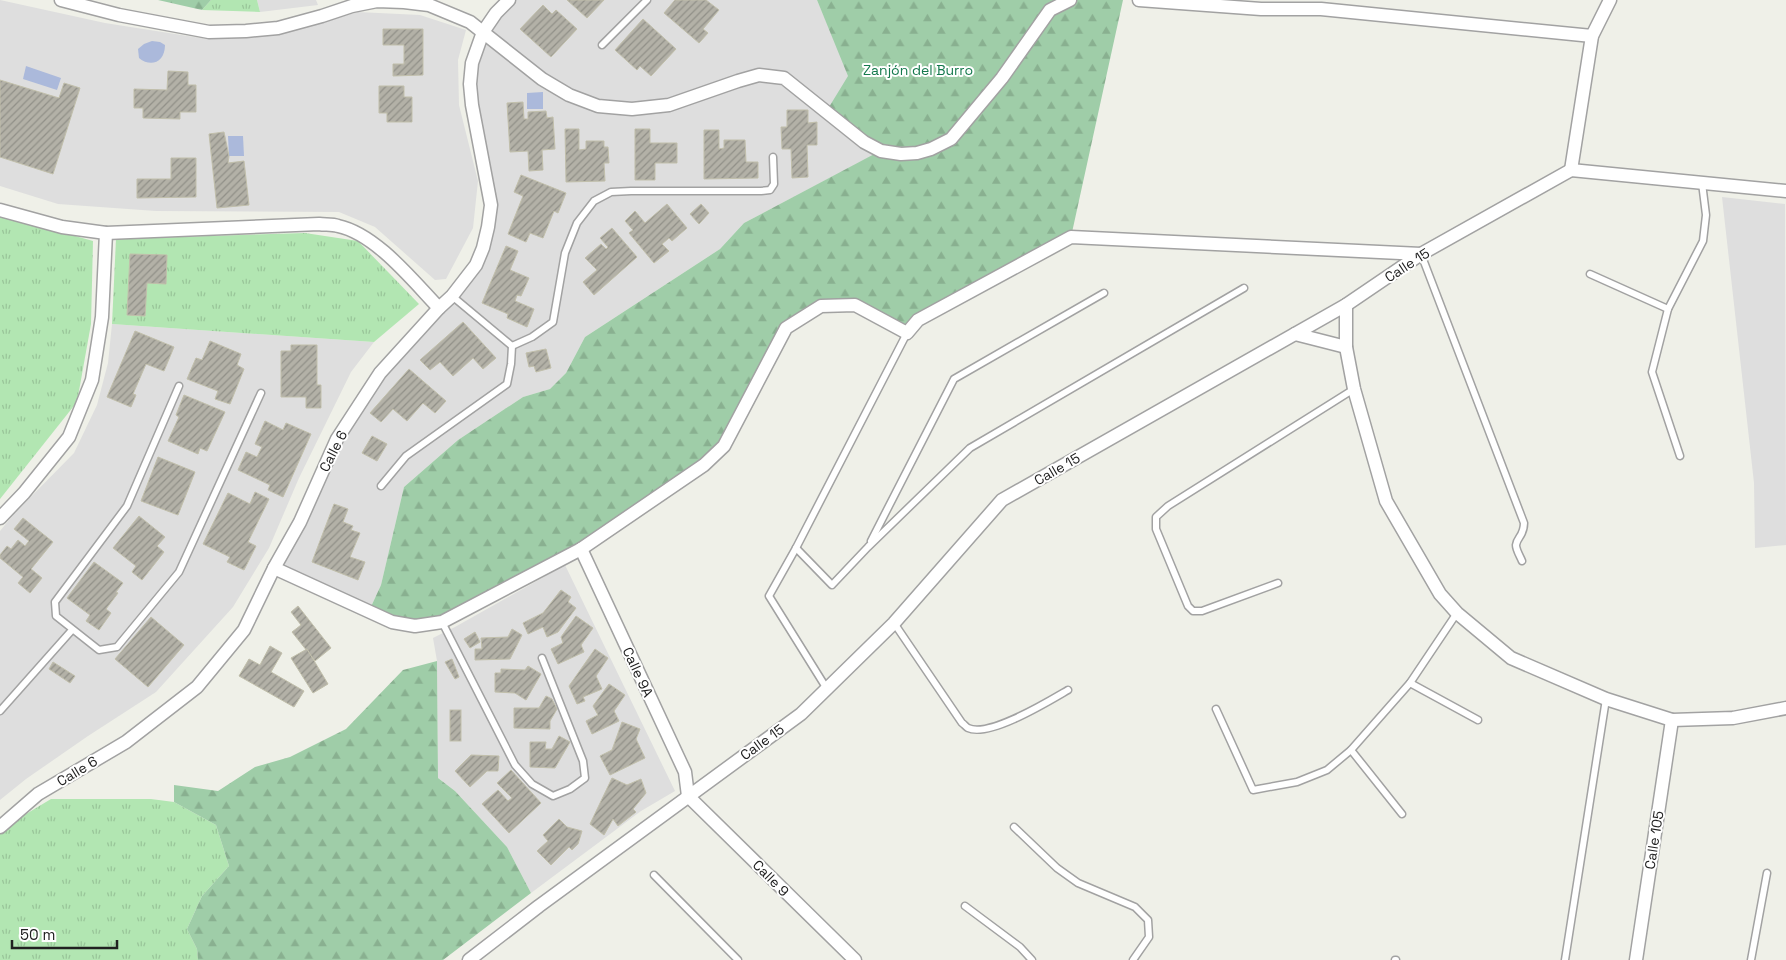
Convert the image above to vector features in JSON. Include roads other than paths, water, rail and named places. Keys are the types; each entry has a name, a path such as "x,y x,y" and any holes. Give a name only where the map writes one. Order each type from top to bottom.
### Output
{"street":[{"path":"61,0 119,16 209,32 278,28 352,6 377,1 429,5 470,22 542,79 570,95 598,106 632,109 669,106 738,81 759,76 772,76 784,78 864,142 881,150 900,154 931,149 951,139 1002,78 1050,10 1070,0"},
{"name":"Calle 6","path":"0,827 38,794 126,742 197,687 244,630 274,568 300,522 337,439 380,374 452,296 476,265 483,248 491,205 477,136 470,84 472,63 484,32 496,13 509,0"},
{"path":"1139,0 1260,5 1322,5 1592,36"},
{"path":"1610,0 1592,36 1571,170 1786,191"},
{"name":"Calle 15","path":"469,960 539,906 801,714 894,623 1002,500 1346,305 1421,254 1571,170"},
{"path":"0,210 62,227 106,233 319,224 338,226 355,232 374,243 439,308"},
{"path":"0,518 24,493 69,437 92,380 102,318 106,233"},
{"path":"274,568 392,622 415,626 442,622 581,549 704,465 724,446 786,328 821,306 855,305 907,333 918,320 1071,237 1421,254"},
{"path":"1346,305 1346,346 1354,389 1386,501 1440,594 1457,613 1512,658 1606,699 1672,720 1733,718 1786,708"},
{"path":"1295,334 1346,346"},
{"name":"Calle 9A","path":"581,549 685,772 688,796"},
{"name":"Calle 105","path":"1636,960 1672,720"},
{"name":"Calle 9","path":"688,796 855,960"}],"lane":[{"path":"602,45 647,0"},
{"path":"512,346 532,337 553,322 566,253 577,223 594,201 611,192 761,192 770,190 774,184 773,157"},
{"path":"1680,456 1652,372 1668,309 1704,241 1706,215 1702,183"},
{"path":"1421,254 1524,522 1524,531 1516,543 1516,548 1522,561"},
{"path":"1590,274 1668,309"},
{"path":"796,548 832,585 868,547 970,448 1244,288"},
{"path":"868,547 954,379 1104,293"},
{"path":"452,296 512,346"},
{"path":"827,689 768,596 796,548 907,333"},
{"path":"381,486 406,456 507,384 512,346"},
{"path":"179,386 127,506 55,602 56,616 99,650 117,647 179,572 261,392"},
{"path":"1278,583 1202,611 1193,611 1188,606 1156,529 1156,517 1168,506 1354,389"},
{"path":"1216,709 1253,790 1297,782 1327,770 1351,750 1410,683 1457,613"},
{"path":"442,622 515,765 532,784 553,796 570,789 585,778 583,761 542,658"},
{"path":"894,623 962,723 968,728 978,730 1020,717 1068,690"},
{"path":"0,711 72,630"},
{"path":"1410,683 1478,720"},
{"path":"1565,960 1606,699"},
{"path":"1351,750 1402,814"},
{"path":"1014,827 1057,868 1078,883 1135,907 1148,920 1149,938 1133,960"},
{"path":"1751,960 1767,873"},
{"path":"654,875 738,960"},
{"path":"965,906 1020,948 1032,960"}],"water":[{"path":"152,41 165,45 164,51 163,56 156,62 148,63 139,58 138,49"},
{"path":"26,66 61,78 57,90 23,79"},
{"path":"543,92 543,109 527,109 527,93"},
{"path":"228,136 243,136 244,156 229,156"}],"park label":[{"name":"Zanjón del Burro","path":"918,70"}]}
